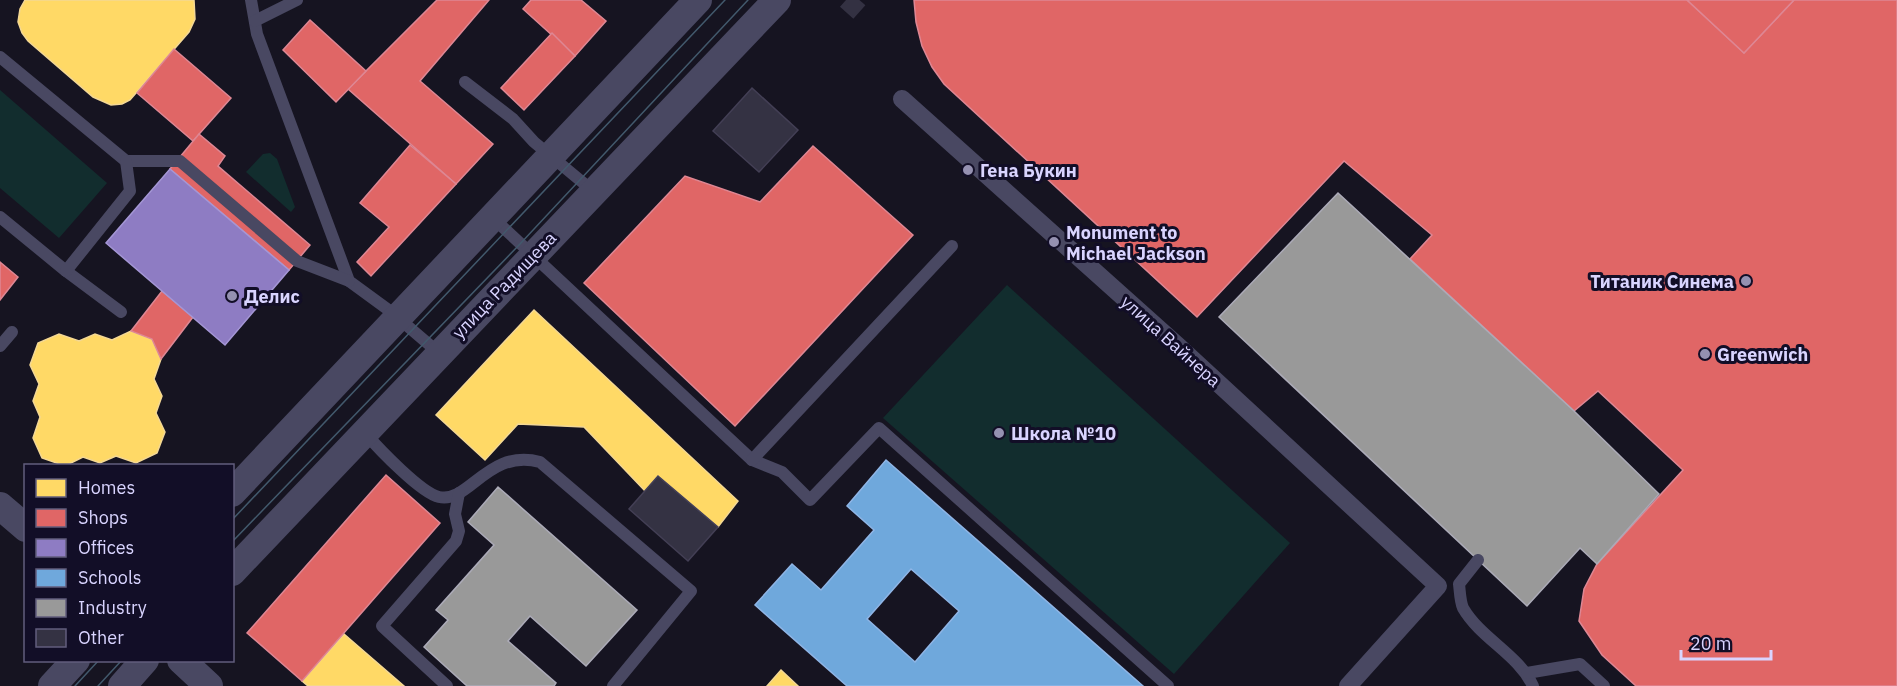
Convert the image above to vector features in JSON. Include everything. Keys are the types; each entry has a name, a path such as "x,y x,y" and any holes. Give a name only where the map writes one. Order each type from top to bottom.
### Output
{"street":[{"path":"234,491 698,0"},
{"name":"улица Радищева","path":"234,570 777,0"},
{"name":"улица Вайнера","path":"902,99 1170,339 1438,586 1348,686"},
{"path":"0,506 24,526"},
{"path":"52,686 74,662"},
{"path":"122,686 143,662"},
{"path":"183,662 209,686"}],"lane":[{"path":"251,0 257,34 349,281"},
{"path":"255,21 297,0"},
{"path":"0,57 126,161 180,160 297,261 349,281 439,353"},
{"path":"465,82 513,119 534,142 593,191"},
{"path":"66,271 130,191 126,161"},
{"path":"0,217 121,312"},
{"path":"493,218 752,460 782,472 810,500 879,428 1168,686"},
{"path":"752,460 952,246"},
{"path":"0,346 12,332"},
{"path":"366,434 381,451 428,492 438,497 447,498 459,494 480,477 506,462 520,459 540,462 691,591 613,686"},
{"path":"447,686 382,626 456,542 459,531 455,514 459,494"},
{"path":"1478,560 1459,584 1462,606 1474,622 1527,673 1533,686"},
{"path":"1527,673 1580,664 1604,686"}],"green space":[{"path":"0,90 107,183 59,238 0,188"},
{"path":"270,153 277,159 295,207 291,212 246,172 263,154"},
{"path":"1007,285 1290,543 1174,674 883,418"}],"building: Homes":[{"path":"25,0 194,0 195,19 189,32 130,100 122,104 111,105 93,97 28,41 18,22 20,9"},
{"path":"534,310 738,501 718,527 658,476 645,491 584,427 518,424 485,460 436,415"},
{"path":"131,331 152,339 161,359 154,379 162,396 156,413 165,432 157,453 136,463 116,456 100,463 83,457 69,464 59,464 42,458 33,438 40,417 33,401 39,384 30,365 38,343 59,334 79,341 95,334 112,340"},
{"path":"344,634 404,686 308,686 302,681"},
{"path":"781,670 798,686 767,686"}],"building: Shops":[{"path":"437,0 489,0 420,81 493,144 456,184 348,89"},
{"path":"531,0 581,0 606,21 575,56 523,9"},
{"name":"Greenwich","path":"914,0 1687,0 1744,53 1794,0 1897,0 1897,686 1636,686 1602,655 1579,621 1584,589 1597,564 1683,470 1598,391 1574,411 1410,259 1432,235 1344,161 1197,317 944,84 932,67 922,46"},
{"path":"1687,0 1794,0 1744,53"},
{"path":"310,20 366,71 336,102 283,50"},
{"path":"552,33 575,56 524,110 501,88"},
{"path":"174,49 231,98 193,141 137,93"},
{"path":"199,134 225,156 218,166 310,245 289,270 170,169"},
{"path":"410,145 456,184 371,276 357,262 389,227 360,203"},
{"path":"813,146 913,235 735,426 584,283 685,176 760,202"},
{"path":"0,262 18,277 0,300"},
{"path":"162,291 193,317 161,359 152,339 131,331"},
{"path":"386,475 440,523 302,681 247,633"}],"building: Offices":[{"path":"170,169 289,270 225,345 106,243"}],"building: Schools":[{"path":"886,460 1143,686 847,686 755,605 792,564 821,590 874,530 847,506","holes":["911,569 959,611 915,662 867,619"]}],"building: Industry":[{"path":"1338,193 1574,411 1659,494 1597,564 1580,548 1527,606 1219,317"},
{"path":"498,487 637,610 586,666 530,616 508,641 556,683 554,686 467,686 424,647 448,620 436,610 494,545 468,522"}],"building: Other":[{"path":"752,88 798,130 759,172 713,131"},
{"path":"658,476 718,527 688,561 629,509"}],"tunnel":[{"path":"846,0 866,18"}],"tram line":[{"path":"234,518 725,0"},
{"path":"234,540 520,244 748,0"},
{"path":"75,686 97,662"},
{"path":"98,686 120,662"}],"place":[{"name":"Гена Букин","path":"968,170"},
{"name":"Monument to Michael Jackson","path":"1054,242"},
{"name":"Титаник Синема","path":"1746,281"},
{"name":"Делис","path":"232,296"},
{"name":"Greenwich","path":"1705,354"},
{"name":"Школа №10","path":"999,433"}]}
